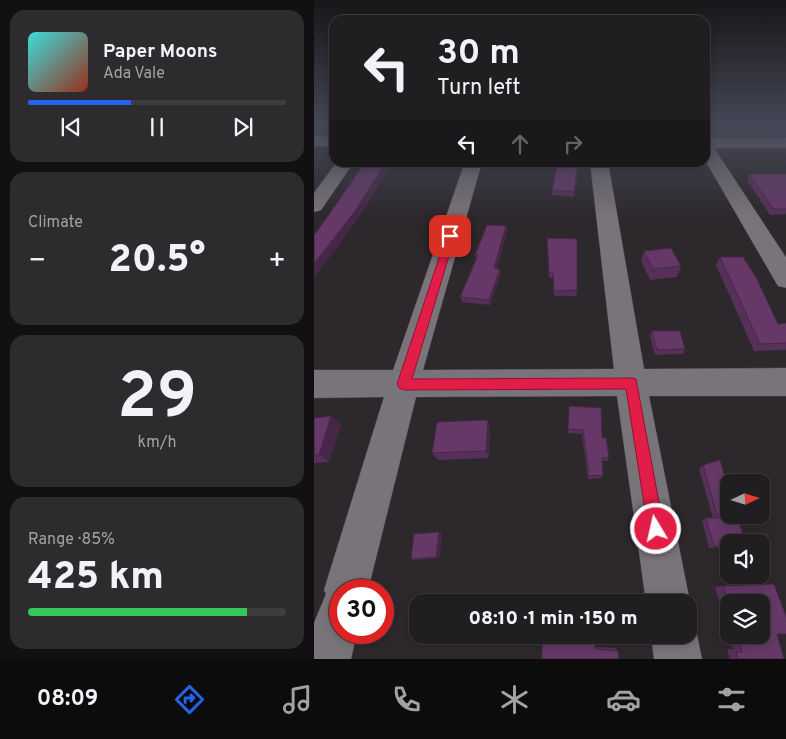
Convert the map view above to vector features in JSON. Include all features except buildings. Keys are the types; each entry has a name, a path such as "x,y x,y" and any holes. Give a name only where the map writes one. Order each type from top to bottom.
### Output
{"street":[{"path":"712,157 786,280"},
{"path":"314,206 342,167"},
{"path":"349,579 404,384 472,167"},
{"path":"600,167 631,383 667,594"},
{"path":"314,384 786,382"},
{"path":"327,659 331,644"},
{"path":"676,644 678,659"}],"route":[{"path":"450,236 404,384 631,383 656,529"}]}
